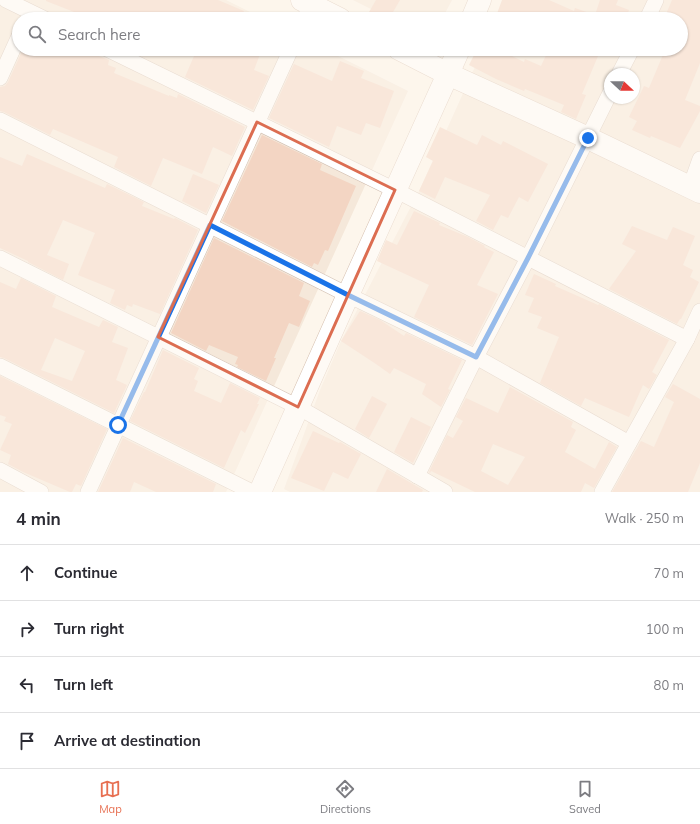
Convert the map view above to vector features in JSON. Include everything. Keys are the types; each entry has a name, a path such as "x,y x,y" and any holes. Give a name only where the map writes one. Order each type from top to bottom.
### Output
{"street":[{"path":"6,0 31,10"},
{"path":"475,12 480,0"},
{"path":"650,12 656,0"},
{"path":"306,8 318,12"},
{"path":"0,78 12,51"},
{"path":"121,56 395,190 687,339"},
{"path":"88,492 288,56"},
{"path":"413,56 695,190 700,159"},
{"path":"260,492 455,56"},
{"path":"622,68 628,56"},
{"path":"417,476 605,104"},
{"path":"0,120 348,295 476,357 629,443"},
{"path":"0,258 298,407 445,492"},
{"path":"602,492 687,339 700,311"},
{"path":"0,366 252,492"},
{"path":"0,470 41,492"}],"highlighted area":[{"path":"257,122 395,190 298,407 158,337"}],"shaded area":[{"path":"0,0 226,0 250,12 12,12 12,56 338,56 408,91 226,492 0,492"},
{"path":"353,0 452,0 446,12 377,12"},
{"path":"505,0 700,0 700,492 290,492 284,489 320,390 341,341 419,191 480,56 688,56 688,12 500,12"}],"building":[{"path":"218,0 244,11 74,12 46,1"},
{"path":"376,0 400,0 393,12 369,12"},
{"path":"502,0 549,0 574,11 575,8 586,12 498,12"},
{"path":"600,0 618,0 616,5 629,10 628,12 596,12"},
{"path":"672,0 700,0 700,63 685,100 700,106 700,111 680,148 632,130 637,121 629,117 635,104 640,104 640,94 644,86 649,88 662,56 688,56 688,12 667,12"},
{"path":"20,56 99,56 109,60 108,65 116,68 114,73 169,96 177,98 178,94 245,127 232,156 213,147 202,174 163,158 151,186 114,167 118,157 53,129 50,135 0,111 0,87 5,86"},
{"path":"194,56 259,56 254,70 269,76 253,110 185,77"},
{"path":"474,56 512,56 524,62 525,59 541,66 546,56 598,56 582,94 586,95 576,119 561,112 564,105 525,89 524,91 469,65"},
{"path":"340,61 364,71 361,78 394,91 380,128 366,123 361,135 337,126 329,147 269,118 294,64 332,81"},
{"path":"440,127 477,145 482,135 501,145 503,141 548,164 528,202 519,197 508,218 501,215 493,230 476,221 490,195 445,177 435,199 419,191 433,161 426,157"},
{"path":"262,135 322,164 320,170 356,186 328,251 325,250 318,265 314,263 312,267 222,221"},
{"path":"27,154 105,188 107,184 144,202 142,206 174,219 175,218 198,230 160,314 133,304 132,307 127,305 125,310 110,303 115,290 78,275 95,233 63,220 47,255 69,264 63,280 0,248 0,157 22,166"},
{"path":"193,174 219,185 206,213 182,201"},
{"path":"414,211 440,223 439,225 468,237 494,252 477,285 498,294 472,345 414,317 429,285 377,261 386,240 397,245"},
{"path":"632,226 667,240 673,227 695,236 683,265 693,270 690,277 699,282 681,319 677,324 609,289 636,251 622,244"},
{"path":"214,238 304,283 299,296 310,301 299,327 289,323 266,381 237,367 238,365 235,364 238,357 209,345 206,351 171,333"},
{"path":"534,274 556,284 555,286 598,305 599,304 669,340 652,372 657,375 649,389 643,385 629,417 585,398 581,406 540,383 559,337 537,328 542,317 528,312 534,298 525,295"},
{"path":"21,278 56,296 52,307 99,327 103,320 118,327 112,342 128,348 116,380 127,385 114,413 0,357 0,282 16,289","holes":["55,338 85,351 72,381 41,370"]},
{"path":"360,311 380,320 404,336 406,333 462,360 448,389 450,390 441,407 422,394 426,384 394,368 390,374 341,341"},
{"path":"163,350 199,368 194,379 198,381 194,391 221,403 230,383 260,398 257,404 259,404 245,433 241,430 224,468 130,421 145,392"},
{"path":"0,376 107,429 81,486 76,484 72,492 70,492 8,464 11,455 0,450 12,424 4,421 6,417 0,415"},
{"path":"673,384 700,399 700,463 688,492 612,492 641,441 654,447 674,402 665,397"},
{"path":"510,387 573,422 571,427 576,430 565,452 595,469 609,442 617,447 594,488 585,483 581,492 475,492 431,471 430,473 429,472 447,435 453,438 463,421 456,417 466,398 498,413","holes":["493,444 525,457 508,485 481,471"]},
{"path":"372,396 387,404 369,438 355,429"},
{"path":"411,417 431,427 413,463 394,452"},
{"path":"313,431 339,443 340,442 361,454 348,479 333,472 324,491 291,478"},
{"path":"123,438 216,484 213,492 156,492 134,482 130,492 98,492"},
{"path":"387,469 423,490 422,492 376,492"}],"route":[{"path":"118,425 210,225 348,295 476,357 528,258 588,138"}]}
